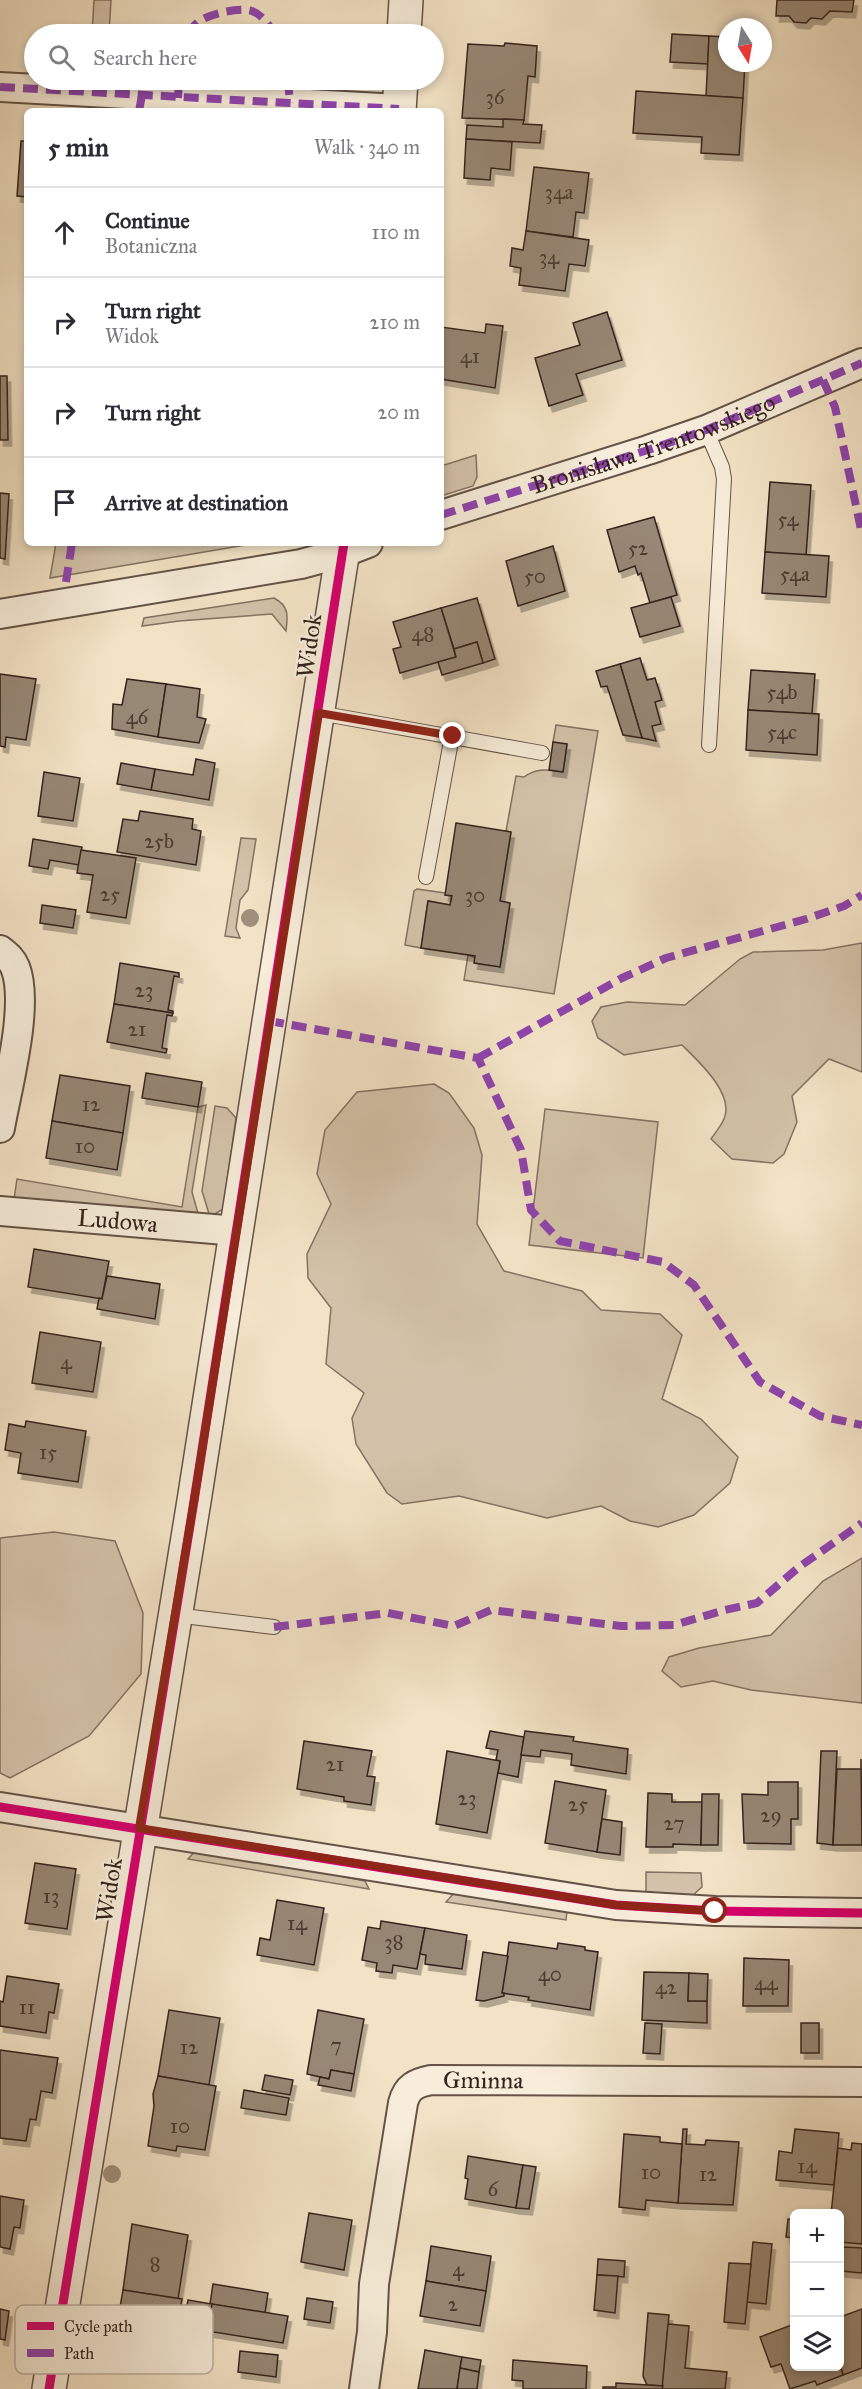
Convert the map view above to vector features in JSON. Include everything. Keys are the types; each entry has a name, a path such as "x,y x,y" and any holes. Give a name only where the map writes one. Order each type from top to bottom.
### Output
{"street":[{"path":"405,24 406,0"},
{"path":"0,87 24,88"},
{"path":"92,90 400,100"},
{"name":"Bronisława Trentowskiego","path":"444,514 706,430 862,363"},
{"path":"0,614 302,564 351,546"},
{"name":"Widok","path":"62,2305 319,713 351,546"},
{"path":"0,950 15,966 20,1001 0,1128"},
{"name":"Ludowa","path":"0,1211 237,1232"},
{"path":"0,1807 616,1905 715,1911 862,1913"},
{"name":"Gminna","path":"364,2389 372,2332 374,2284 403,2103 410,2088 418,2083 431,2080 862,2082"},
{"name":"Widok","path":"49,2389 51,2374"}],"lane":[{"path":"706,430 722,467 724,479 709,745"},
{"path":"319,713 542,753"},
{"path":"426,877 453,736"},
{"path":"175,1615 274,1628"}],"shaded area":[{"path":"94,0 111,0 110,24 93,24"},
{"path":"476,455 477,477 473,486 444,495 444,465"},
{"path":"55,546 240,546 50,578"},
{"path":"274,598 285,608 286,631 272,614 142,626 144,618"},
{"path":"556,725 598,731 554,994 464,980 468,955 500,967 510,903 500,901 511,832 506,831 516,776 524,777 543,770 563,772 567,745 553,742"},
{"path":"241,838 256,839 248,890 240,900 236,928 240,938 225,936"},
{"path":"417,889 452,896 450,905 428,901 421,948 405,945 414,891"},
{"path":"862,943 862,1072 829,1059 792,1096 797,1122 784,1154 773,1163 732,1159 711,1139 724,1119 726,1109 724,1099 713,1079 682,1045 624,1055 598,1038 592,1021 601,1007 627,1002 685,1005 740,959 753,952 823,950"},
{"path":"434,1084 449,1093 474,1128 482,1155 477,1224 504,1271 582,1291 601,1310 660,1314 682,1335 662,1399 701,1419 738,1457 730,1483 694,1515 658,1527 630,1521 601,1506 547,1518 459,1496 402,1504 387,1493 356,1444 352,1418 364,1393 326,1364 331,1308 308,1278 307,1254 331,1204 317,1174 325,1130 357,1092"},
{"path":"206,1105 192,1192 199,1217 14,1199 17,1179 182,1207 198,1107"},
{"path":"215,1106 227,1108 236,1118 223,1209 210,1217 202,1191"},
{"path":"545,1109 658,1122 643,1258 529,1245"},
{"path":"54,1532 115,1541 143,1613 141,1674 89,1736 10,1778 0,1773 0,1538"},
{"path":"862,1558 862,1703 751,1690 713,1681 681,1687 662,1671 669,1657 699,1648 771,1635 823,1581"},
{"path":"198,1848 365,1881 369,1889 188,1859"},
{"path":"646,1872 701,1873 702,1887 692,1896 646,1892"},
{"path":"455,1892 567,1911 566,1920 446,1902"}],"building":[{"path":"777,0 854,0 852,12 830,11 822,19 811,18 806,23 794,22 789,16 776,16"},
{"path":"672,34 709,36 708,64 670,62"},
{"path":"709,36 718,36 718,72 744,72 743,98 706,96"},
{"path":"505,43 537,46 535,77 528,76 524,120 462,118 468,44 504,46"},
{"path":"636,91 743,98 739,155 701,153 702,137 633,133"},
{"path":"503,119 524,120 523,124 542,125 540,143 466,139 467,125 503,127"},
{"path":"466,139 512,142 510,170 491,168 490,180 464,178"},
{"path":"21,141 24,141 24,197 17,196"},
{"path":"534,167 589,173 584,213 576,212 573,237 526,231"},
{"path":"526,231 589,240 585,266 569,264 565,291 519,285 521,268 510,266 512,248 523,250"},
{"path":"607,312 622,360 576,374 583,395 549,406 535,358 580,345 573,323"},
{"path":"486,324 503,326 495,388 444,380 444,327 485,333"},
{"path":"0,376 7,376 8,440 0,440"},
{"path":"770,482 811,485 806,556 765,552"},
{"path":"0,493 9,494 5,559 0,558"},
{"path":"654,517 677,595 650,603 641,573 638,575 635,566 619,572 607,530"},
{"path":"553,546 565,591 518,606 506,561"},
{"path":"765,552 829,556 826,597 762,593"},
{"path":"671,597 680,626 640,637 631,608"},
{"path":"477,598 495,659 483,663 477,642 454,649 441,608"},
{"path":"441,608 456,657 400,673 393,649 401,647 393,622"},
{"path":"477,642 483,663 442,675 438,662 456,657 454,649"},
{"path":"640,658 647,680 655,678 662,700 655,702 661,724 652,726 656,741 642,738 620,664"},
{"path":"620,664 642,738 623,735 607,686 601,687 596,671"},
{"path":"751,670 815,674 812,714 748,710"},
{"path":"0,674 36,679 26,740 6,737 5,747 0,746"},
{"path":"127,679 166,684 158,737 112,729 113,704 122,705"},
{"path":"166,684 200,689 197,717 206,719 199,743 158,737"},
{"path":"748,710 819,714 817,755 746,750"},
{"path":"553,742 567,744 563,772 549,770"},
{"path":"196,759 215,763 209,800 151,790 155,769 193,775"},
{"path":"121,763 155,769 151,790 117,784"},
{"path":"44,772 80,778 73,821 38,816"},
{"path":"140,811 193,819 192,829 201,831 196,865 117,852 123,819 138,821"},
{"path":"456,823 511,832 500,901 510,903 500,967 474,963 475,956 421,948 428,901 450,905 452,896 445,895"},
{"path":"33,839 82,847 79,865 50,860 48,869 29,866"},
{"path":"81,850 136,858 126,918 87,912 93,875 77,873"},
{"path":"42,905 76,910 73,928 40,923"},
{"path":"120,963 179,973 179,977 174,976 168,1010 173,1013 114,1004"},
{"path":"114,1004 173,1013 172,1016 167,1015 162,1048 167,1049 166,1053 107,1042"},
{"path":"146,1073 202,1082 198,1107 142,1098"},
{"path":"60,1075 130,1086 123,1133 52,1121"},
{"path":"52,1121 123,1133 117,1170 46,1158"},
{"path":"34,1249 109,1261 102,1299 28,1287"},
{"path":"107,1276 160,1284 155,1319 97,1309 99,1298 102,1299"},
{"path":"40,1332 101,1342 93,1392 32,1383"},
{"path":"26,1421 86,1431 78,1482 18,1473 21,1453 5,1450 9,1424 25,1427"},
{"path":"490,1731 524,1737 518,1777 498,1773 500,1761 496,1760 498,1750 486,1748"},
{"path":"525,1731 574,1737 573,1741 628,1749 626,1774 571,1765 572,1754 541,1750 540,1757 521,1755"},
{"path":"304,1741 372,1751 367,1776 375,1777 371,1805 344,1801 344,1797 297,1789"},
{"path":"447,1751 500,1761 487,1833 436,1824"},
{"path":"821,1751 837,1751 833,1845 817,1843"},
{"path":"861,1759 862,1845 833,1845 837,1769 861,1769"},
{"path":"555,1781 606,1790 597,1852 545,1843"},
{"path":"768,1782 798,1782 798,1819 791,1819 791,1844 744,1843 742,1794 768,1795"},
{"path":"648,1793 672,1794 672,1802 702,1802 701,1845 673,1844 673,1847 646,1847"},
{"path":"702,1794 719,1794 718,1845 701,1845"},
{"path":"602,1819 622,1822 620,1855 597,1852"},
{"path":"35,1863 76,1869 67,1929 25,1923"},
{"path":"277,1900 324,1908 314,1965 257,1955 260,1938 270,1940"},
{"path":"381,1921 425,1928 417,1969 393,1965 392,1973 376,1971 377,1963 362,1960 368,1927 380,1929"},
{"path":"425,1928 467,1935 462,1969 425,1964 426,1955 420,1954"},
{"path":"509,1942 557,1949 558,1943 585,1947 585,1950 598,1952 590,2010 528,2000 529,1997 502,1993"},
{"path":"483,1952 508,1956 502,1993 504,1996 484,2001 476,2000"},
{"path":"744,1958 789,1960 788,2006 743,2006"},
{"path":"644,1972 689,1973 688,2001 707,2001 707,2023 642,2020"},
{"path":"689,1973 708,1974 707,2001 688,2001"},
{"path":"7,1976 59,1984 54,2013 49,2012 46,2033 0,2026 0,2001 3,2002"},
{"path":"169,2010 220,2018 209,2085 158,2076"},
{"path":"318,2010 364,2019 354,2074 331,2070 329,2079 307,2074"},
{"path":"645,2023 662,2024 660,2054 643,2053"},
{"path":"801,2023 819,2023 819,2053 801,2053"},
{"path":"0,2050 58,2058 52,2093 41,2091 36,2120 30,2119 26,2141 0,2138"},
{"path":"331,2070 354,2074 351,2091 318,2085 320,2077 329,2079"},
{"path":"265,2075 293,2080 290,2095 262,2090"},
{"path":"158,2076 216,2086 205,2150 177,2146 176,2151 148,2146 154,2106 153,2094"},
{"path":"244,2090 289,2098 286,2115 241,2108"},
{"path":"683,2129 687,2129 686,2144 705,2145 706,2140 739,2142 733,2205 678,2203"},
{"path":"795,2129 839,2133 834,2185 776,2180 779,2151 792,2153"},
{"path":"624,2134 660,2137 660,2142 682,2144 678,2203 646,2200 645,2210 619,2207"},
{"path":"852,2143 862,2144 862,2244 844,2242 844,2209 832,2209 838,2148 851,2150"},
{"path":"468,2156 523,2165 516,2208 465,2199"},
{"path":"523,2165 536,2167 529,2209 516,2208"},
{"path":"0,2196 24,2200 20,2228 14,2227 10,2249 0,2247"},
{"path":"309,2213 352,2220 344,2270 301,2262"},
{"path":"788,2219 790,2219 790,2238 786,2237"},
{"path":"132,2224 188,2235 178,2299 123,2290"},
{"path":"753,2242 772,2244 766,2304 747,2302"},
{"path":"431,2246 491,2256 486,2291 426,2281"},
{"path":"844,2247 862,2248 862,2273 844,2271"},
{"path":"598,2259 625,2261 624,2277 597,2275"},
{"path":"729,2263 751,2264 745,2324 724,2322"},
{"path":"597,2275 618,2276 615,2313 594,2310"},
{"path":"426,2281 486,2291 480,2326 420,2316"},
{"path":"213,2284 268,2293 265,2313 210,2304"},
{"path":"123,2290 182,2299 181,2305 120,2305"},
{"path":"307,2298 333,2302 330,2323 304,2319"},
{"path":"188,2300 212,2304 212,2305 187,2305"},
{"path":"212,2305 288,2316 283,2343 213,2332"},
{"path":"0,2309 9,2311 5,2340 0,2339"},
{"path":"862,2309 862,2368 843,2375 842,2371 844,2371 844,2316"},
{"path":"648,2313 669,2315 663,2386 647,2385 643,2376"},
{"path":"668,2324 689,2326 685,2368 727,2372 725,2389 662,2389"},
{"path":"790,2326 790,2371 842,2371 843,2375 817,2385 815,2381 790,2389 781,2364 771,2367 760,2337"},
{"path":"425,2350 462,2357 457,2389 418,2389"},
{"path":"240,2351 278,2355 276,2377 238,2372"},
{"path":"462,2357 481,2360 479,2372 460,2368"},
{"path":"513,2360 587,2366 586,2389 523,2389 523,2381 512,2380"},
{"path":"460,2368 479,2372 477,2389 457,2389"},
{"path":"616,2383 663,2386 662,2389 603,2389 603,2387 616,2387"}],"marked path":[{"path":"196,24 223,12 239,10 252,11 267,24"},
{"path":"0,87 24,88"},
{"path":"54,90 381,108"},
{"path":"178,90 178,98"},
{"path":"289,90 290,103"},
{"path":"140,108 142,95"},
{"path":"444,514 706,430 862,363"},
{"path":"823,380 835,407 862,534"},
{"path":"66,582 72,546"},
{"path":"478,1058 622,978 666,958 806,919 844,906 862,895"},
{"path":"269,1021 478,1058 521,1150 531,1210 560,1241 663,1262 694,1285 760,1382 820,1416 862,1425"},
{"path":"274,1627 388,1613 454,1626 491,1610 621,1626 674,1625 757,1603 799,1567 862,1523"}],"cycle path":[{"path":"63,2305 194,1501 344,546"},
{"path":"0,1807 616,1905 715,1911 862,1913"},
{"path":"49,2389 51,2374"}],"route":[{"path":"453,736 319,713 194,1501 139,1828 616,1905 715,1911"}]}
